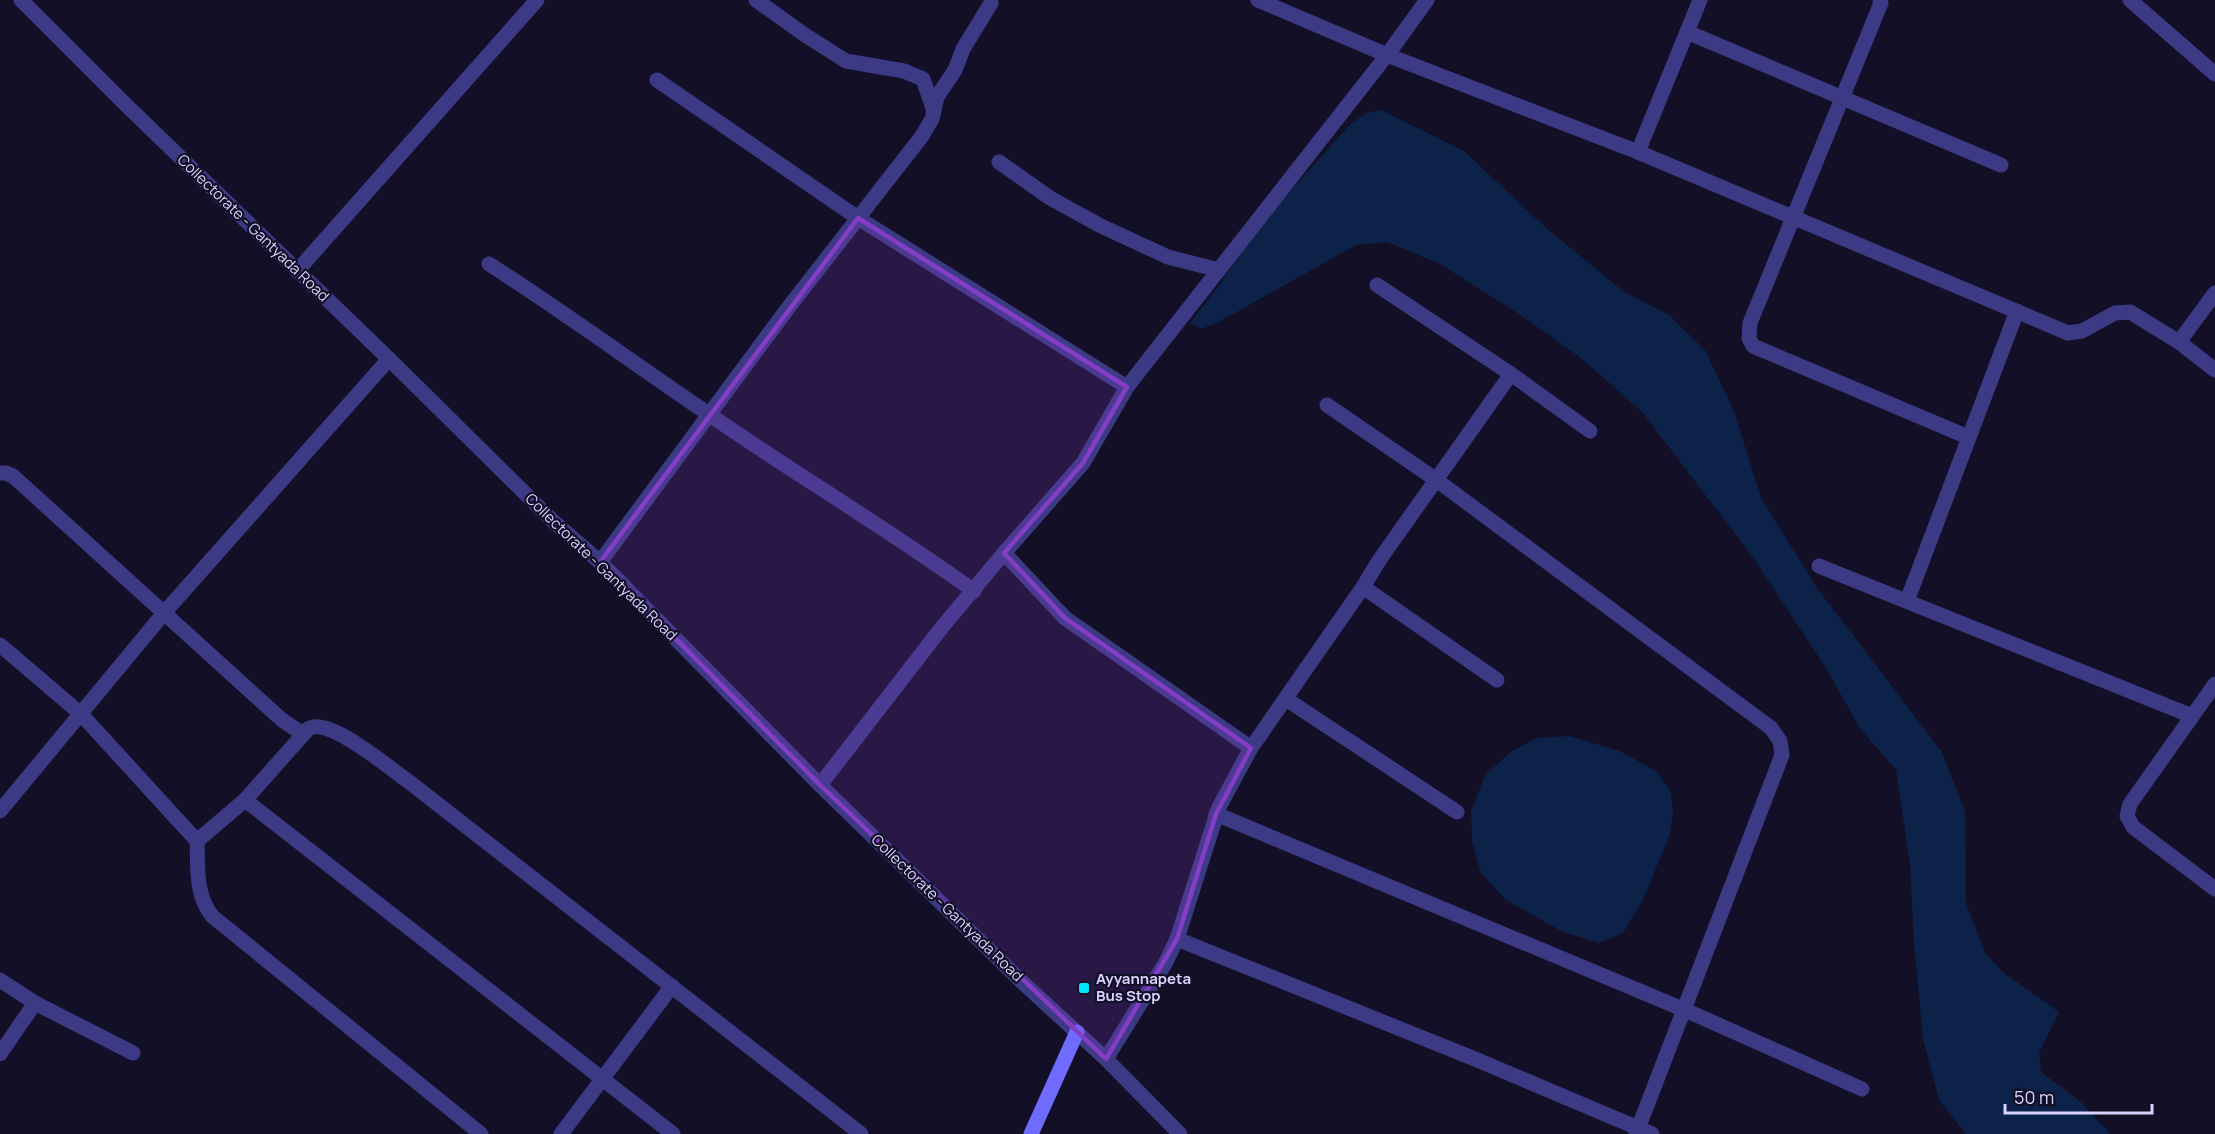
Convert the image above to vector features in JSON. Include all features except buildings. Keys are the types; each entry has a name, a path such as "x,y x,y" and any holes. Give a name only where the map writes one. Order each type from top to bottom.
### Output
{"main road":[{"path":"1031,1134 1077,1032"}],"street":[{"name":"Collectorate - Gantyada Road","path":"21,0 554,522 600,562 820,785 1021,981 1106,1059 1180,1134"},
{"path":"297,271 537,0"},
{"path":"756,0 846,61 904,71 923,79 934,111"},
{"path":"1258,0 1387,55 1638,152 2074,333 2090,328 2115,312 2130,312 2179,342 2215,370"},
{"path":"820,785 928,644 1083,463 1127,387 1387,55 1427,0"},
{"path":"1638,152 1700,0"},
{"path":"1880,0 1881,3 1795,218 1750,323 1749,338 1753,346 1968,436"},
{"path":"2130,0 2215,74"},
{"path":"600,562 709,414 922,136 963,49 991,3"},
{"path":"1687,32 2001,165"},
{"path":"657,80 858,218 1127,387"},
{"path":"999,162 1050,198 1101,226 1168,257 1219,270"},
{"path":"489,264 563,311 709,414 929,558 974,591"},
{"path":"1377,285 1511,374 1590,431"},
{"path":"2179,342 2215,293"},
{"path":"1907,601 2017,311"},
{"path":"0,811 164,613 389,359"},
{"path":"1106,1059 1166,962 1177,939 1216,814 1251,748 1435,479 1511,374"},
{"path":"1177,939 1475,1059 1642,1132 1685,1010 1782,755 1780,741 1771,728 1435,479 1327,405"},
{"path":"0,473 13,476 282,720 303,734"},
{"path":"1004,553 1065,618 1251,748"},
{"path":"1819,566 2192,716"},
{"path":"1362,587 1497,680"},
{"path":"0,645 81,714 197,840 198,889 205,907 212,916 481,1134"},
{"path":"2215,684 2130,804 2127,816 2133,827 2215,889"},
{"path":"1286,699 1457,812"},
{"path":"197,840 245,800 303,734 312,727 323,727 340,733 408,781 861,1134"},
{"path":"245,800 673,1134"},
{"path":"1216,814 1685,1010 1862,1089"},
{"path":"0,980 35,1003 133,1053"},
{"path":"561,1134 672,986"},
{"path":"0,1054 35,1003"}],"highlighted area":[{"path":"858,218 1127,387 1083,463 1004,553 1065,618 1251,748 1216,814 1177,939 1106,1059 820,785 600,562"}],"water":[{"path":"1381,110 1464,151 1545,227 1624,292 1669,315 1705,350 1734,411 1761,498 1817,588 1942,752 1965,812 1966,903 1985,953 2004,973 2059,1012 2039,1053 2041,1072 2081,1102 2110,1134 1966,1134 1939,1100 1923,1039 1914,943 1910,864 1896,770 1859,727 1826,668 1754,559 1643,413 1581,358 1519,314 1440,264 1387,242 1356,245 1217,323 1201,329 1190,323 1218,287 1245,245 1281,201 1350,125 1366,113"},
{"path":"1570,736 1622,752 1657,772 1671,792 1673,811 1670,834 1643,900 1623,933 1599,943 1563,932 1506,900 1481,873 1472,841 1471,812 1485,775 1512,751 1537,738"}],"place":[{"name":"Ayyannapeta Bus Stop","path":"1084,988"}]}
